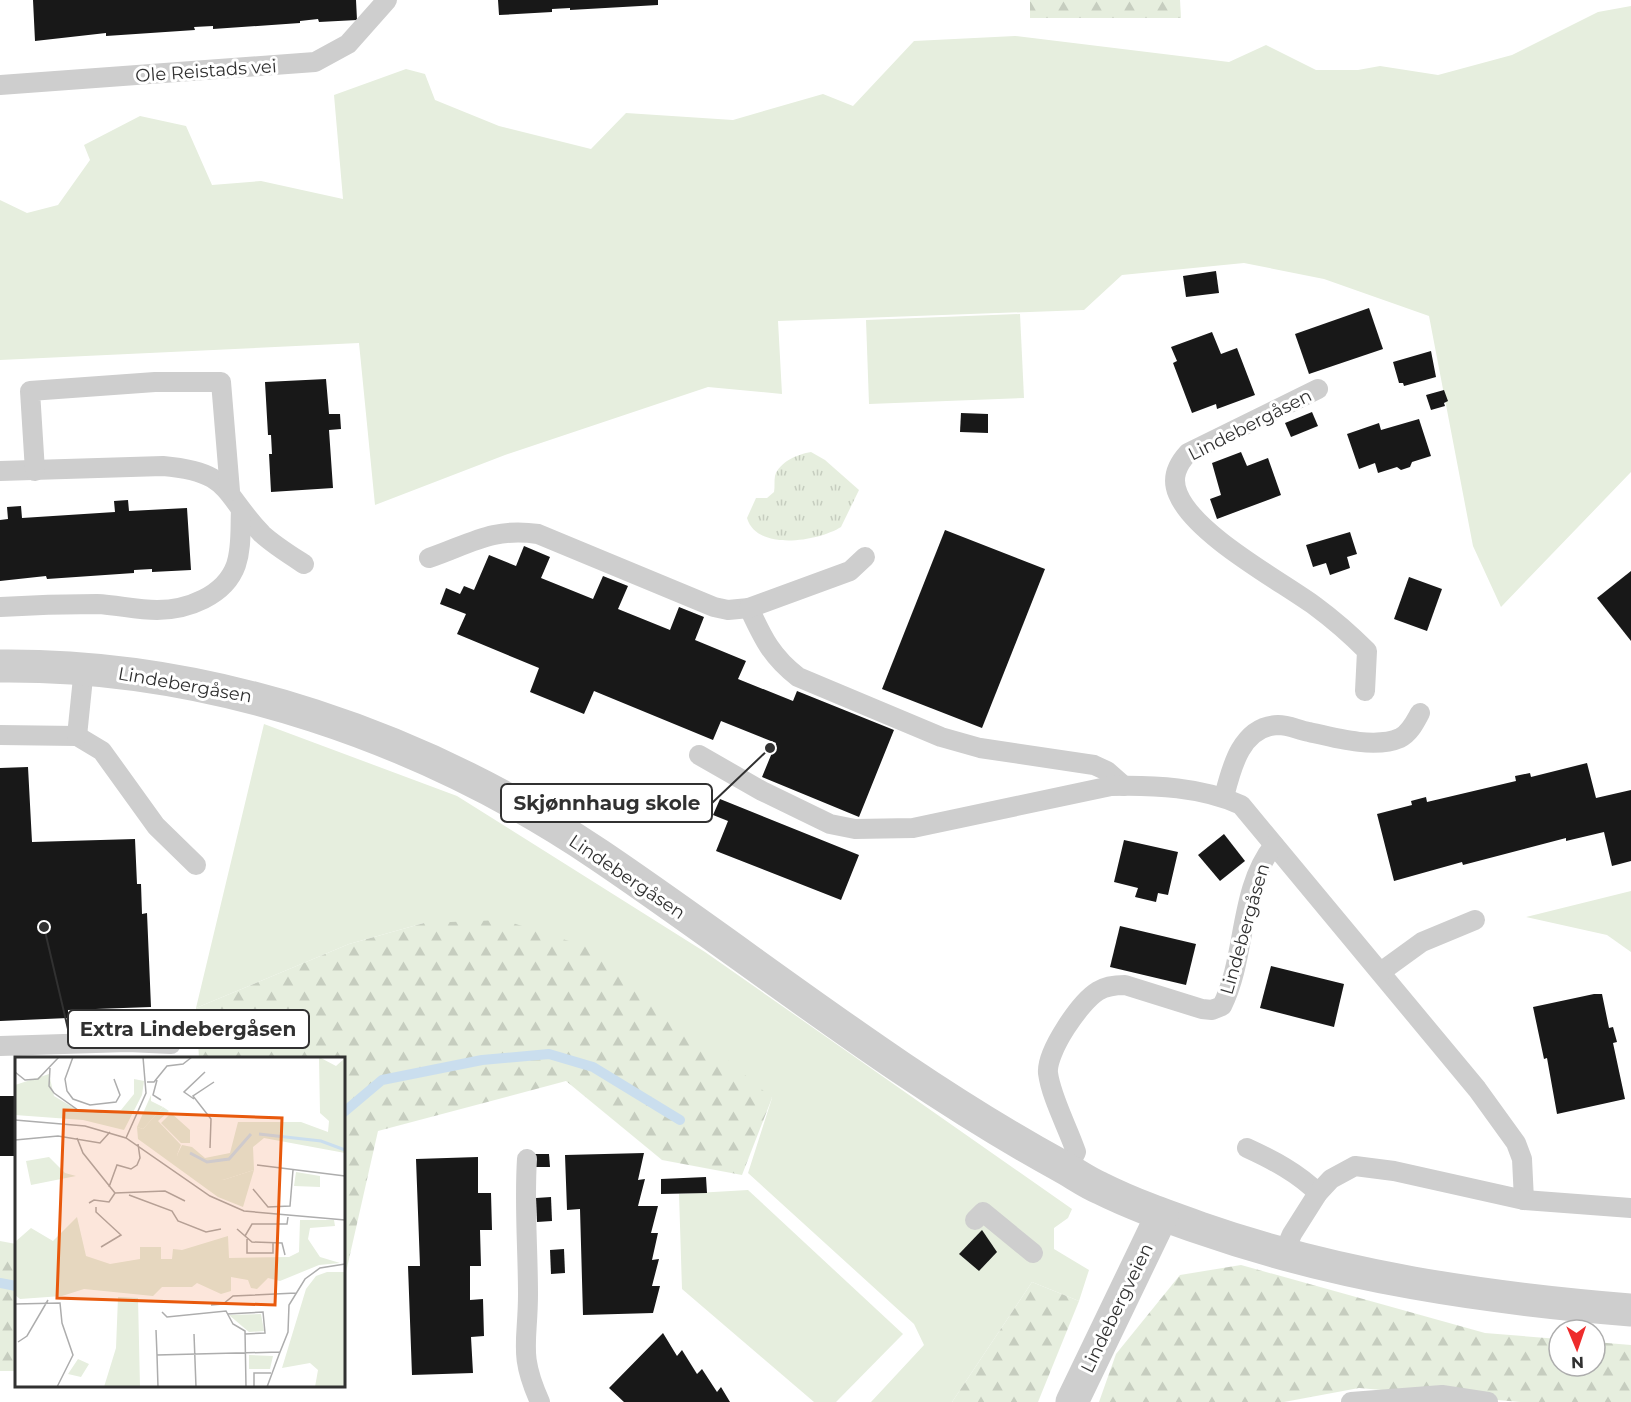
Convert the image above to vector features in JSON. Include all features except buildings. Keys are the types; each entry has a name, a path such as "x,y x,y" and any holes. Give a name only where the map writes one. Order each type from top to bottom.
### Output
{"street":[{"name":"Lindebergåsen","path":"0,666 84,668 261,698 347,726 429,761 515,804 597,854 909,1074 989,1127 1098,1188 1162,1215 1283,1255 1371,1276 1458,1292 1631,1310"},
{"name":"Lindebergveien","path":"1072,1402 1162,1215"}],"lane":[{"name":"Ole Reistads vei","path":"0,85 315,62 348,44 387,0"},
{"path":"35,471 30,390 155,382 221,382 230,491"},
{"name":"Lindebergåsen","path":"1318,389 1188,453 1177,467 1175,486 1185,508 1219,541 1315,606 1367,651 1365,691"},
{"path":"0,471 163,466 189,469 211,476 230,491 241,510 264,536 304,564"},
{"path":"0,607 98,604 155,610 174,609 194,604 213,594 231,576 240,545 241,510"},
{"path":"429,558 487,535 507,531 538,534 714,607 728,610 748,608 850,571 865,557"},
{"path":"748,608 769,650 798,678 941,737 980,748 1094,765 1107,771 1124,786"},
{"path":"77,736 84,668"},
{"path":"699,755 762,791 830,824 855,829 914,828 1111,786 1144,784 1224,797 1241,747 1269,726 1290,726 1326,736 1386,741 1402,737 1413,727 1420,713"},
{"path":"0,735 77,736 102,751 156,826 196,865"},
{"name":"Lindebergåsen","path":"1224,797 1242,805 1478,1089 1516,1143 1522,1159 1524,1200"},
{"name":"Lindebergåsen","path":"1067,1169 1076,1152 1050,1082 1048,1065 1073,1017 1085,1001 1098,991 1114,985 1125,985 1202,1009 1212,1010 1222,1006 1236,964 1255,880 1274,845"},
{"path":"1382,971 1422,942 1475,920"},
{"path":"0,1046 128,1042 171,1044"},
{"path":"1247,1148 1275,1161 1318,1193"},
{"path":"526,1159 524,1201 528,1295 524,1352 528,1375 540,1402"},
{"path":"1283,1255 1292,1234 1318,1193 1342,1172 1355,1166 1367,1166 1524,1200 1562,1205 1631,1208"},
{"path":"975,1220 983,1212 1033,1253"},
{"path":"1351,1402 1442,1395 1488,1402"}],"green space":[{"path":"1030,0 1180,0 1181,18 1030,18"},
{"path":"1631,6 1631,472 1501,607 1473,546 1429,316 1324,279 1244,263 1122,275 1084,310 778,321 782,394 708,387 505,455 375,505 359,343 0,360 0,200 27,213 58,205 90,160 84,145 140,116 186,126 212,185 261,181 343,199 334,95 406,69 425,74 435,100 499,126 591,149 626,113 733,120 823,94 853,106 914,41 1015,36 1229,62 1266,45 1316,70 1358,70 1380,66 1438,75 1512,55 1598,12"},
{"path":"1020,314 1024,398 869,404 866,320"},
{"path":"811,452 825,460 859,490 841,527 804,539 775,539 763,536 753,529 747,518 756,498 767,498 774,492 775,476 780,467 795,457"},
{"path":"264,724 457,796 705,952 1072,1209 1068,1218 1054,1228 1054,1249 1089,1270 1079,1301 1032,1282 952,1402 871,1402 924,1345 914,1324 748,1173 772,1098 424,923 349,944 196,1008"},
{"path":"1631,891 1631,952 1607,935 1526,917"},
{"path":"503,920 600,951 772,1098 742,1175 662,1160 566,1081 378,1131 345,1277 345,1057 199,1057 196,1008 349,944 424,923"},
{"path":"748,1190 903,1334 836,1402 814,1402 682,1289 679,1194"},
{"path":"0,1241 15,1244 15,1371 0,1371"},
{"path":"1241,1265 1485,1333 1547,1338 1547,1378 1607,1378 1607,1343 1631,1345 1631,1402 1520,1402 1359,1388 1284,1402 1099,1402 1116,1354 1180,1275"},
{"path":"1032,1282 1079,1301 1038,1402 952,1402"}],"waterway":[{"path":"345,1111 382,1080 482,1060 549,1054 593,1067 680,1120"},
{"path":"0,1283 15,1286"}],"place":[{"name":"Skjønnhaug skole","path":"770,748"},
{"name":"Extra Lindebergåsen","path":"44,927"}]}
